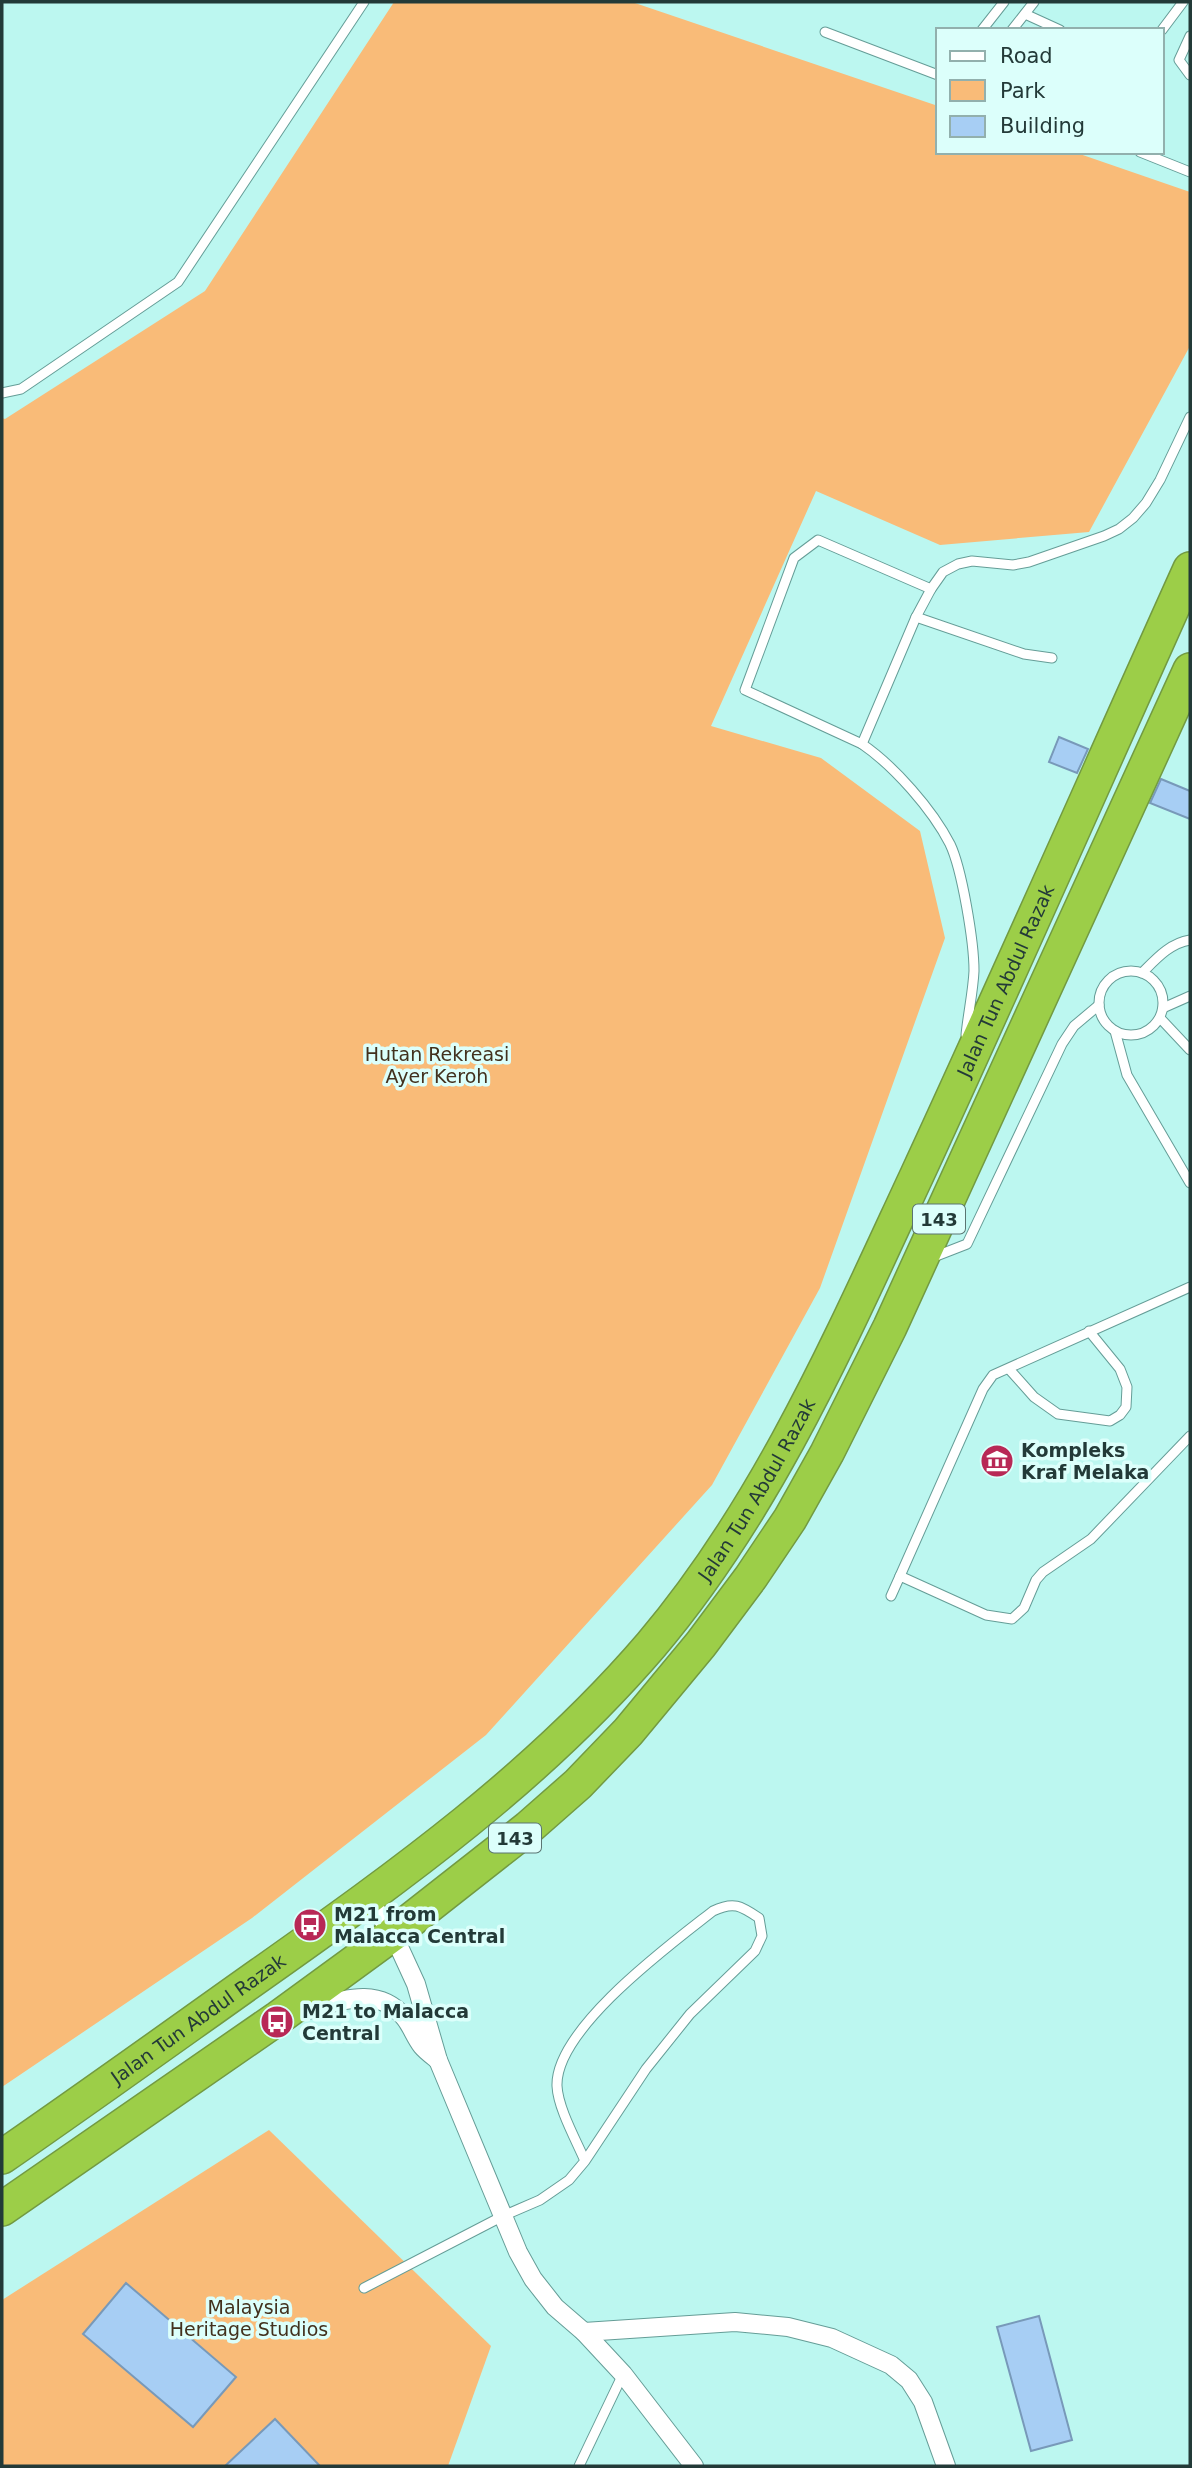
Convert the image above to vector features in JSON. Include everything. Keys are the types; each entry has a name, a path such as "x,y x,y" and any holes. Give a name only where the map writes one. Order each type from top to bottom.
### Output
{"highway":[{"name":"Jalan Tun Abdul Razak","path":"2,2157 368,1899 481,1813 562,1740 651,1644 714,1562 749,1509 827,1367 1190,569"},
{"name":"Jalan Tun Abdul Razak","path":"2,2208 278,2018 393,1934 528,1828 578,1784 628,1732 701,1644 790,1519 827,1453 920,1262 1190,670"}],"street":[{"path":"368,1899 393,1934 416,1984 438,2060 517,2252 533,2279 555,2307 584,2332 623,2374 694,2466"},
{"path":"278,2018 353,1998 379,1999 402,2015 414,2029 422,2046 438,2060"},
{"path":"584,2332 735,2322 788,2328 832,2339 891,2365 909,2380 923,2402 946,2466"}],"lane":[{"path":"2,393 20,389 178,282 365,2"},
{"path":"984,28 1004,2"},
{"path":"1014,28 1034,2"},
{"path":"1164,28 1183,2"},
{"path":"1025,14 1056,28"},
{"path":"825,32 936,74"},
{"path":"1190,36 1178,60 1190,75"},
{"path":"1145,154 1190,172"},
{"path":"862,744 915,617 943,572 958,564 972,561 1013,565 1029,562 1119,529 1146,503 1190,417"},
{"path":"931,589 818,540 794,558 745,690 862,744 878,755 923,804 950,845 963,890 974,971 962,1075"},
{"path":"915,617 1024,654 1052,658"},
{"path":"1142,973 1165,951 1190,940"},
{"path":"1190,996 1161,1014 1145,1033 1124,1035 1115,1031 1106,1024 1099,1005 1100,994 1111,977 1132,971 1142,973 1159,987 1163,997 1161,1014 1190,1050"},
{"path":"920,1262 967,1244 1062,1044 1074,1026 1099,1005"},
{"path":"1115,1031 1127,1075 1190,1183"},
{"path":"891,1596 983,1389 993,1375 1190,1287"},
{"path":"1009,1369 1034,1397 1058,1414 1110,1421 1126,1407 1127,1387 1120,1369 1089,1331"},
{"path":"900,1576 986,1615 1012,1619 1024,1608 1036,1580 1091,1539 1190,1436"},
{"path":"364,2288 503,2216 540,2200 569,2180 585,2161 646,2069 683,2023 755,1951 762,1936 759,1918 743,1907 726,1905 713,1911 642,1966 587,2024 569,2049 560,2067 557,2086 560,2101 585,2161"},
{"path":"579,2466 623,2374"}],"green space":[{"name":"Hutan Rekreasi Ayer Keroh","path":"394,2 632,2 936,105 936,154 1080,154 1190,192 1190,346 1089,532 940,545 816,491 711,726 821,758 920,831 945,938 820,1288 712,1485 486,1735 252,1918 2,2087 2,418 5,419 205,291"},
{"name":"Malaysia Heritage Studios","path":"269,2130 491,2346 448,2466 2,2466 2,2300"}],"building":[{"path":"1059,737 1088,749 1077,773 1049,762"},
{"path":"1161,779 1190,791 1190,819 1150,803"},
{"path":"126,2283 236,2377 193,2427 83,2334"},
{"path":"1039,2316 1072,2440 1031,2451 997,2327"},
{"path":"275,2419 320,2466 225,2466"}],"place":[{"name":"Kompleks Kraf Melaka","path":"997,1461"},
{"name":"M21 from Malacca Central","path":"310,1925"},
{"name":"M21 to Malacca Central","path":"277,2022"}]}
